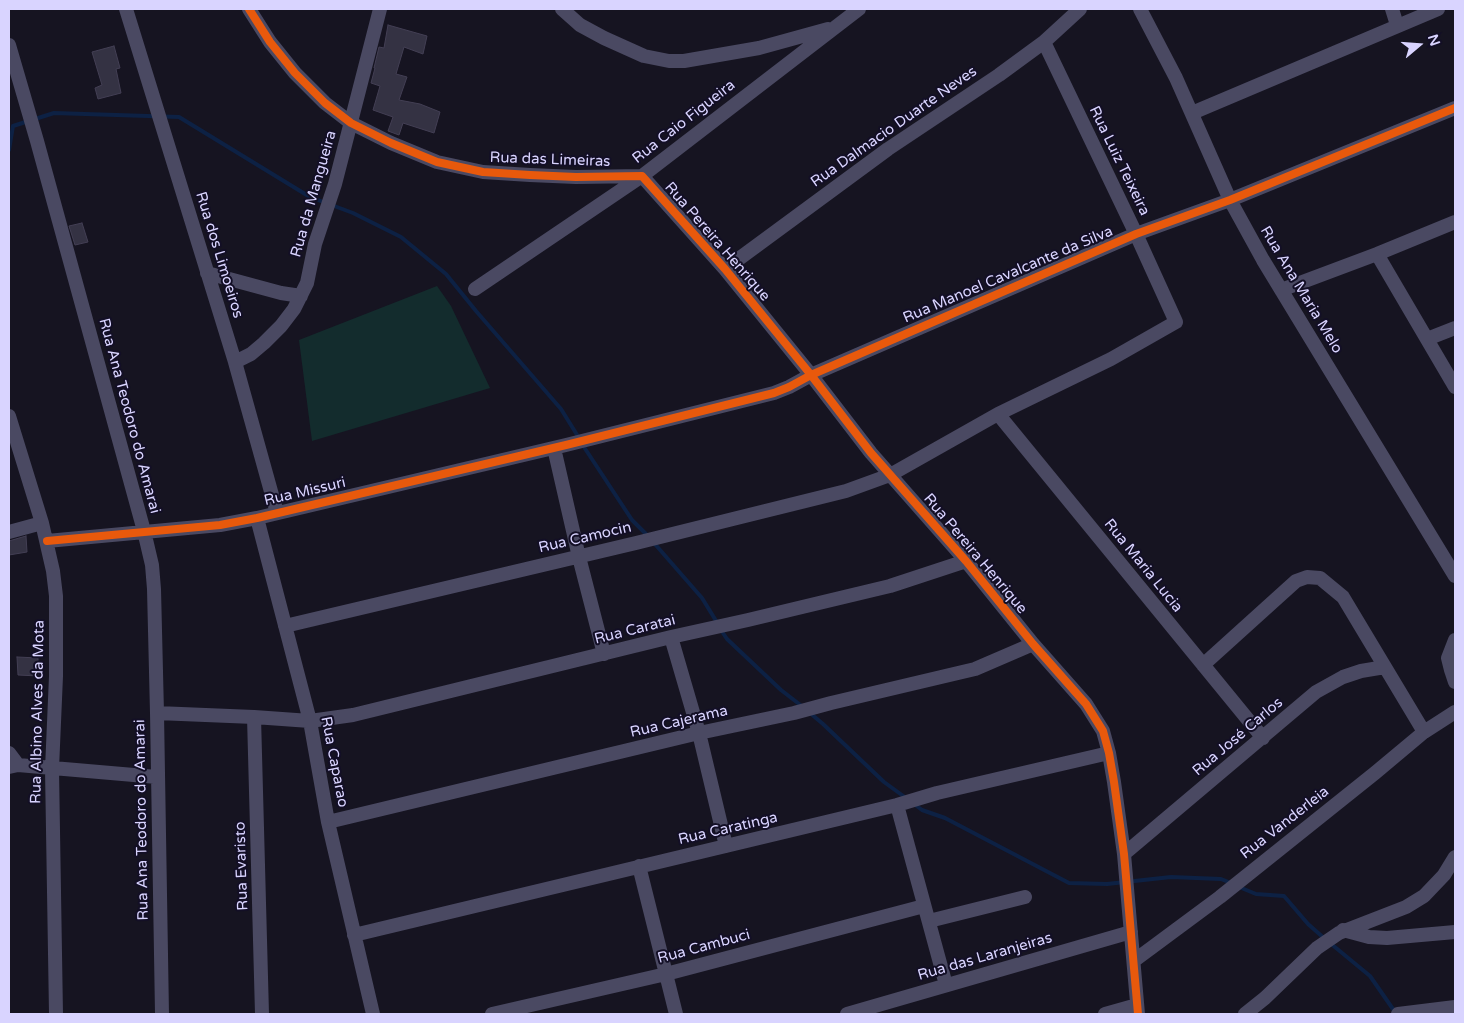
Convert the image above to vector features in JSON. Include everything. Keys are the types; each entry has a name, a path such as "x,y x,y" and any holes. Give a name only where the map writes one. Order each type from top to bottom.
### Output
{"street":[{"name":"Rua dos Limoeiros","path":"126,9 235,362 277,513"},
{"name":"Rua das Limeiras","path":"249,9 270,42 295,73 325,103 351,123 390,143 437,162 483,172 567,177 642,176"},
{"name":"Rua da Mangueira","path":"235,362 251,354 264,343 281,326 302,296 351,123 380,9"},
{"path":"562,9 580,25 604,38 644,56 669,61 684,61 759,48 836,26"},
{"name":"Rua Caio Figueira","path":"475,289 642,176 859,9"},
{"name":"Rua Dalmacio Duarte Neves","path":"725,269 888,149 1044,42 1080,9"},
{"path":"1392,9 1397,25"},
{"path":"1192,113 1438,9"},
{"name":"Rua Ana Maria Melo","path":"1145,10 1230,200 1281,290 1455,576"},
{"name":"Rua Luiz Teixeira","path":"1044,42 1176,322"},
{"name":"Rua Ana Teodoro do Amarai","path":"9,45 152,565 157,713 162,1014"},
{"name":"Rua Manoel Cavalcante da Silva","path":"560,446 774,393 811,375 1136,234 1230,200 1455,108"},
{"name":"Rua Pereira Henrique","path":"642,176 725,269 871,453 966,561 1033,644 1086,704 1103,732 1109,753 1124,857 1135,960 1138,1009"},
{"path":"1281,290 1455,222"},
{"path":"1377,254 1455,387"},
{"path":"208,273 281,293 302,296"},
{"name":"Rua Camocin","path":"285,626 846,491 890,474 998,414 1111,359 1176,322"},
{"path":"1427,339 1455,328"},
{"name":"Rua Maria Lucia","path":"998,414 1263,738"},
{"name":"Rua Albino Alves da Mota","path":"9,416 47,540 54,571 56,596 56,676 52,769 56,1014"},
{"path":"560,446 579,556 604,654"},
{"name":"Rua Missuri","path":"47,540 220,525 257,518 560,446"},
{"name":"Rua Caparao","path":"257,518 310,721 328,822 373,1014"},
{"path":"9,532 42,523"},
{"name":"Rua Caratai","path":"157,713 310,721 353,715 670,637 890,586 966,561"},
{"path":"1203,665 1296,581 1307,577 1320,578 1343,597 1424,732"},
{"path":"670,637 699,733 726,846"},
{"path":"1455,640 1448,658 1455,682"},
{"name":"Rua Cajerama","path":"328,822 699,733 794,713 975,668 1033,644"},
{"name":"Rua José Carlos","path":"1124,857 1316,692 1332,682 1361,671 1385,667"},
{"name":"Rua Vanderleia","path":"1135,960 1220,897 1375,774 1424,732 1455,712"},
{"name":"Rua Evaristo","path":"254,717 262,1014"},
{"path":"9,753 13,766 158,776"},
{"name":"Rua Caratinga","path":"354,935 1109,753"},
{"path":"899,804 946,985"},
{"path":"1245,1014 1265,998 1317,948 1341,932 1406,907 1424,896 1454,863"},
{"path":"639,866 676,1014"},
{"path":"929,921 1025,897"},
{"name":"Rua Cambuci","path":"492,1014 666,974 924,906"},
{"name":"Rua das Laranjeiras","path":"848,1014 1131,932"},
{"path":"1341,932 1387,938 1455,932"},
{"path":"1405,1013 1455,1007"},
{"path":"1105,1014 1138,1009"}],"green space":[{"path":"437,286 451,306 490,388 312,441 299,340"}],"building":[{"path":"388,25 427,36 423,54 404,47 396,74 407,77 399,100 420,104 440,112 434,133 403,123 399,135 388,131 393,117 373,110 380,86 371,83 379,47 384,48"},
{"path":"114,46 120,68 116,69 121,93 98,99 95,88 102,85 92,52"},
{"path":"82,223 88,242 75,245 69,226"},
{"path":"26,536 27,552 9,555 9,541"},
{"path":"17,657 38,658 38,676 18,675"}],"waterway":[{"path":"9,150 13,126 54,113 179,117 310,197 353,213 401,237 446,274 561,409 579,438"},
{"path":"582,444 632,520 648,536"},
{"path":"654,543 702,598 718,624"},
{"path":"721,630 727,639 781,690 803,707"},
{"path":"810,713 884,782 906,798"},
{"path":"914,804 922,810 945,818 1069,883 1107,884 1171,877 1221,879 1231,883"},
{"path":"1239,887 1256,894 1284,896 1308,924 1325,939"},
{"path":"1330,943 1370,976 1395,1012"}],"cycle path":[{"path":"249,9 270,42 295,73 325,103 351,123 391,143 437,162 483,172 576,177 642,176 725,269 871,453 966,561 1033,644 1086,704 1103,731 1114,782 1124,854 1138,1014"},
{"path":"47,541 220,525 257,518 566,445 774,393 811,375 1136,234 1230,200 1455,108"}]}
